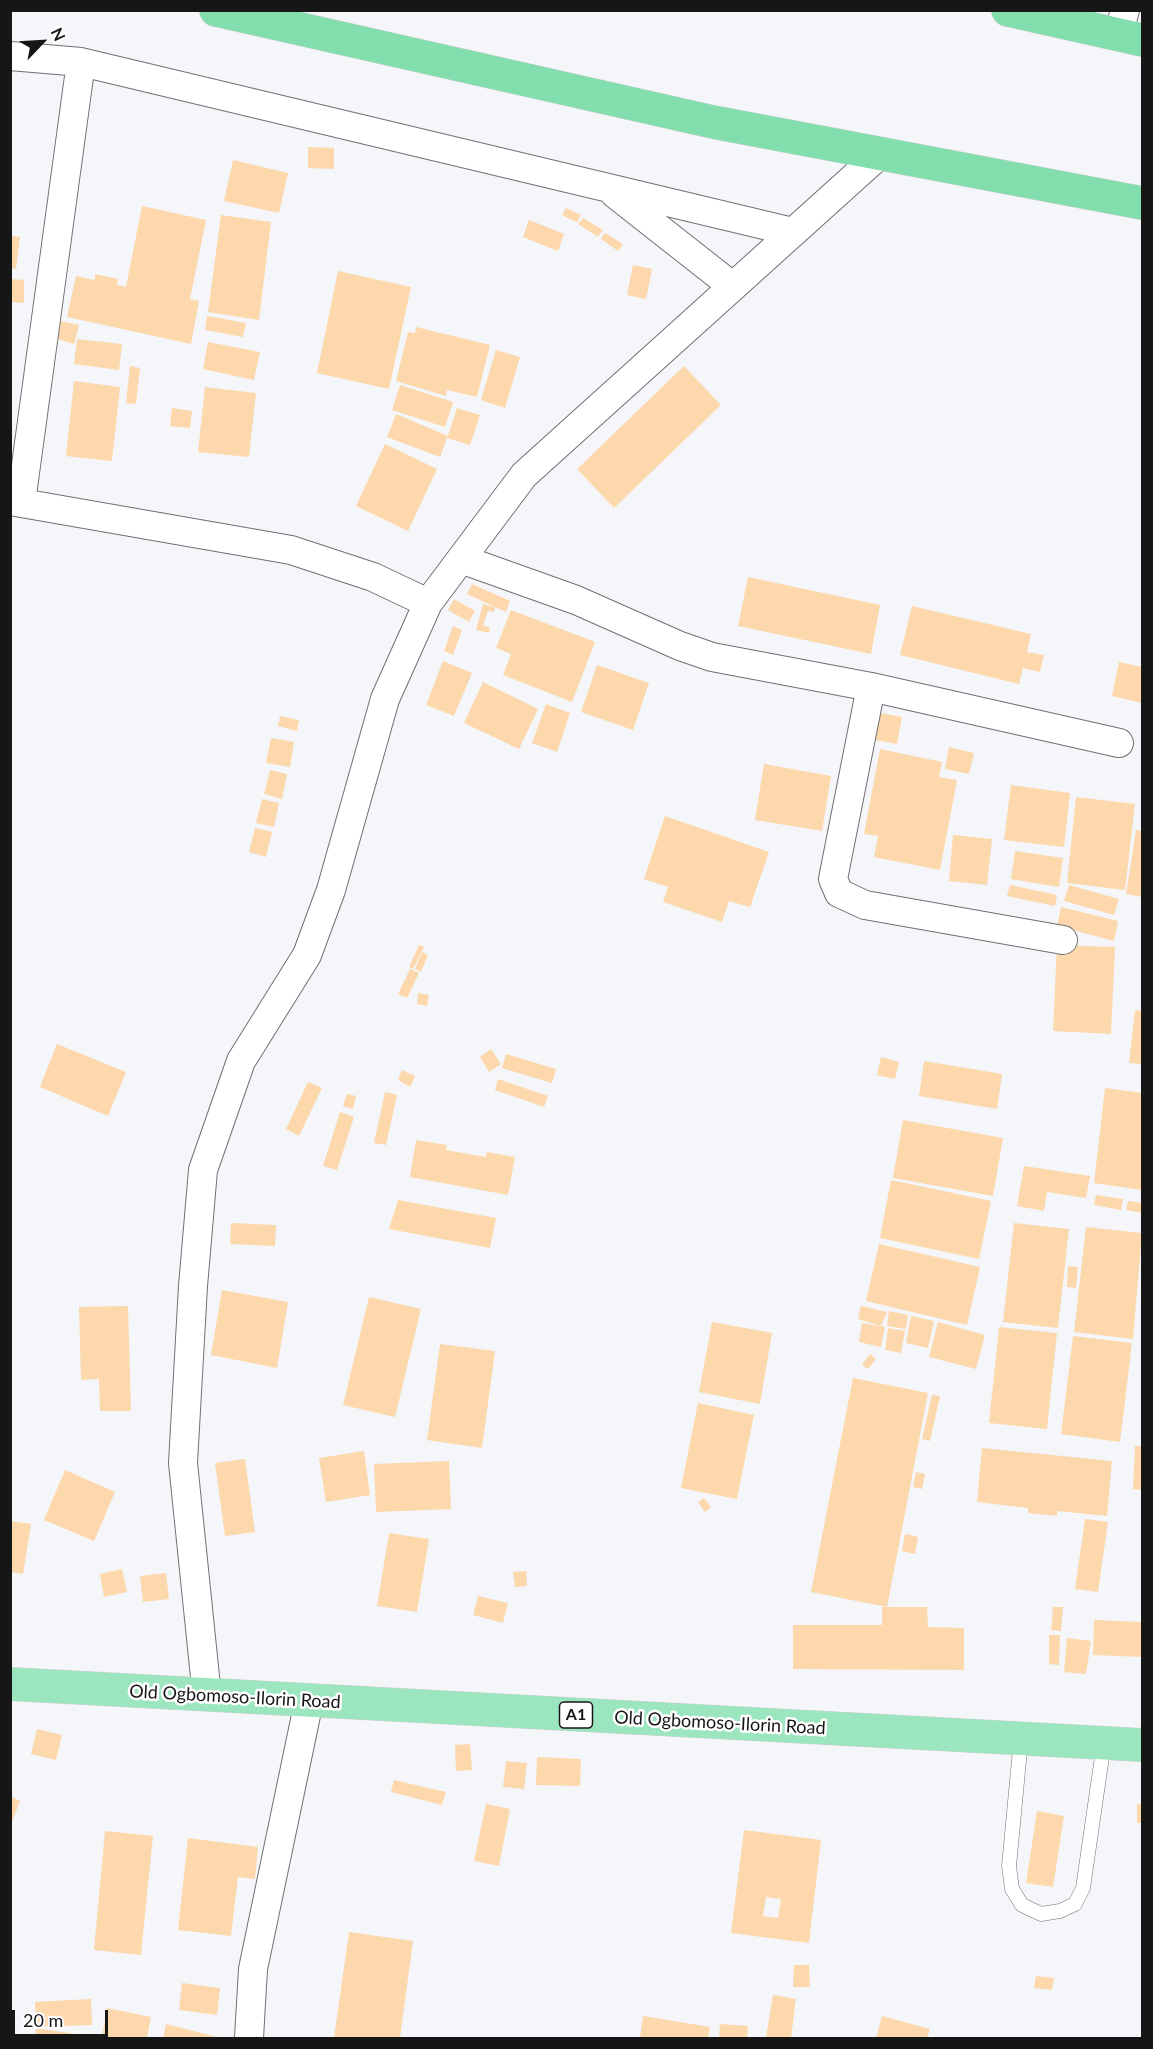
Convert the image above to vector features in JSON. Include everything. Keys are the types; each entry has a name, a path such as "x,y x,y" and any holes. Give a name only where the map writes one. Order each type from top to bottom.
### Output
{"highway":[{"path":"216,10 713,122 1143,203"},
{"path":"1008,10 1128,28"},
{"name":"Old Ogbomoso-Ilorin Road","path":"10,1684 1143,1745"}],"street":[{"path":"10,56 81,62 307,114 608,189 793,232"},
{"path":"81,62 16,502 291,549 373,577 428,603"},
{"path":"207,1696 183,1463 193,1286 204,1170 241,1061 307,955 331,890 385,699 428,603 524,475 880,154"},
{"path":"608,189 732,286"},
{"path":"461,559 576,600 680,646 712,657 871,687 1119,743"},
{"path":"871,687 833,879 839,893 865,905 1063,940"},
{"path":"249,2038 253,1969 309,1701"}],"lane":[{"path":"1021,1739 1009,1866 1012,1889 1022,1905 1041,1914 1060,1911 1075,1904 1083,1888 1104,1743"}],"building":[{"path":"308,147 334,148 334,169 308,168"},
{"path":"233,160 288,173 279,213 224,201"},
{"path":"142,206 206,220 190,299 199,301 191,344 67,317 76,276 95,280 95,274 118,279 117,285 126,287"},
{"path":"566,208 581,215 577,222 562,215"},
{"path":"221,215 271,222 259,320 208,312"},
{"path":"583,218 603,230 598,237 578,224"},
{"path":"529,220 564,234 558,251 523,237"},
{"path":"605,233 623,244 618,251 601,239"},
{"path":"10,236 20,237 16,269 10,268"},
{"path":"633,265 652,269 646,299 627,295"},
{"path":"338,271 411,287 389,389 317,373"},
{"path":"10,279 24,280 24,303 10,302"},
{"path":"207,316 246,323 243,337 205,330"},
{"path":"61,321 79,325 74,344 57,339"},
{"path":"416,327 490,345 477,397 447,390 446,396 396,381 408,332 415,333"},
{"path":"77,339 122,344 119,370 74,364"},
{"path":"208,342 260,352 254,380 203,369"},
{"path":"496,350 520,357 505,408 481,400"},
{"path":"130,366 140,368 136,404 126,403"},
{"path":"684,366 721,405 614,508 577,469"},
{"path":"74,381 120,387 112,461 66,456"},
{"path":"400,385 453,402 445,427 392,410"},
{"path":"205,387 256,393 249,457 198,452"},
{"path":"172,408 192,411 190,428 170,426"},
{"path":"457,408 480,415 470,445 447,438 440,457 387,437 396,414 448,436"},
{"path":"385,444 437,469 408,531 356,506"},
{"path":"748,577 880,605 871,654 738,626"},
{"path":"472,584 510,601 506,612 467,594"},
{"path":"454,599 475,611 469,622 448,610"},
{"path":"483,604 495,607 494,612 488,611 483,625 490,628 489,633 476,630"},
{"path":"912,606 1031,634 1027,652 1044,655 1040,672 1023,668 1019,684 900,655"},
{"path":"511,610 595,642 572,702 503,675 511,654 496,648"},
{"path":"453,626 462,630 453,655 444,651"},
{"path":"443,661 472,673 454,716 426,705"},
{"path":"1119,662 1142,667 1142,703 1112,696"},
{"path":"597,665 649,683 633,730 581,712"},
{"path":"483,682 538,709 519,749 464,723"},
{"path":"546,704 570,713 557,752 532,743"},
{"path":"875,712 902,717 897,744 870,739"},
{"path":"280,716 299,720 297,731 278,726"},
{"path":"271,738 294,742 290,767 266,763"},
{"path":"949,747 974,753 969,774 945,769"},
{"path":"880,749 942,762 939,777 957,780 940,870 874,857 878,836 864,834"},
{"path":"764,764 831,776 822,831 755,820"},
{"path":"270,770 287,774 282,799 264,794"},
{"path":"1011,785 1070,793 1064,847 1004,840"},
{"path":"1076,797 1135,804 1125,890 1067,883"},
{"path":"262,799 279,803 274,827 256,823"},
{"path":"665,816 769,852 750,907 729,901 722,922 663,902 668,887 644,879"},
{"path":"255,828 272,832 266,857 249,852"},
{"path":"1136,830 1142,831 1142,897 1126,894"},
{"path":"953,835 992,839 987,885 949,881"},
{"path":"1015,851 1063,858 1059,887 1011,879"},
{"path":"1010,885 1057,895 1055,906 1007,896"},
{"path":"1069,885 1119,899 1114,915 1064,901"},
{"path":"1061,907 1118,921 1114,941 1057,926"},
{"path":"419,945 424,947 413,969 409,967"},
{"path":"1057,945 1115,947 1111,1034 1053,1031"},
{"path":"422,952 428,955 421,972 415,969"},
{"path":"410,969 419,973 407,998 398,994"},
{"path":"418,993 429,995 427,1006 417,1004"},
{"path":"1135,1010 1142,1011 1142,1064 1129,1063"},
{"path":"57,1044 126,1072 108,1116 40,1087"},
{"path":"491,1049 501,1064 489,1072 480,1057"},
{"path":"506,1054 556,1069 552,1083 502,1068"},
{"path":"881,1057 899,1062 895,1079 877,1075"},
{"path":"924,1061 1002,1074 997,1109 919,1096"},
{"path":"402,1070 415,1076 410,1087 398,1080"},
{"path":"498,1079 548,1096 544,1107 495,1090"},
{"path":"308,1082 322,1088 299,1136 286,1129"},
{"path":"1105,1088 1142,1093 1142,1190 1094,1183"},
{"path":"385,1092 397,1095 386,1145 374,1143"},
{"path":"347,1094 356,1096 353,1109 343,1106"},
{"path":"340,1112 354,1117 337,1170 323,1166"},
{"path":"903,1120 1003,1138 993,1196 893,1178"},
{"path":"416,1140 447,1145 446,1150 486,1157 487,1152 515,1157 508,1195 410,1177"},
{"path":"1024,1166 1090,1176 1086,1198 1047,1192 1044,1211 1017,1206"},
{"path":"891,1180 991,1201 979,1259 880,1238"},
{"path":"1096,1195 1123,1199 1121,1210 1094,1205"},
{"path":"398,1200 496,1218 490,1248 389,1229"},
{"path":"1128,1201 1142,1203 1142,1213 1126,1210"},
{"path":"231,1223 276,1225 275,1246 230,1244"},
{"path":"1014,1223 1069,1229 1058,1328 1003,1322"},
{"path":"1086,1227 1142,1233 1133,1339 1074,1332"},
{"path":"879,1244 980,1267 967,1325 866,1301"},
{"path":"1068,1266 1078,1267 1076,1288 1067,1287"},
{"path":"222,1290 288,1302 277,1368 211,1355"},
{"path":"369,1297 421,1309 395,1417 343,1405"},
{"path":"128,1306 131,1411 100,1411 99,1379 81,1380 79,1307"},
{"path":"861,1306 887,1312 881,1326 858,1319"},
{"path":"889,1311 908,1315 906,1329 887,1326"},
{"path":"911,1316 934,1321 928,1348 906,1343"},
{"path":"712,1322 772,1333 760,1404 699,1392"},
{"path":"938,1322 985,1335 976,1369 929,1357"},
{"path":"862,1323 885,1327 881,1347 859,1342"},
{"path":"999,1327 1057,1333 1047,1429 989,1423"},
{"path":"888,1328 905,1331 901,1353 885,1350"},
{"path":"1073,1336 1132,1343 1120,1442 1061,1434"},
{"path":"440,1344 495,1351 482,1448 427,1440"},
{"path":"870,1354 876,1359 868,1369 862,1365"},
{"path":"853,1378 928,1393 887,1607 811,1592"},
{"path":"932,1395 940,1396 930,1441 922,1439"},
{"path":"698,1403 754,1415 737,1499 681,1488"},
{"path":"1135,1446 1142,1446 1142,1490 1133,1489"},
{"path":"982,1448 1112,1461 1107,1516 1057,1511 1057,1516 1028,1513 1028,1508 977,1502"},
{"path":"364,1451 370,1495 326,1502 319,1458"},
{"path":"245,1459 255,1532 225,1536 215,1463"},
{"path":"449,1461 451,1509 376,1512 374,1464"},
{"path":"65,1470 115,1492 94,1541 44,1520"},
{"path":"916,1472 925,1474 922,1489 913,1487"},
{"path":"704,1498 711,1507 705,1512 698,1502"},
{"path":"1085,1519 1108,1522 1098,1592 1075,1589"},
{"path":"10,1521 31,1524 23,1574 10,1572"},
{"path":"389,1533 429,1539 417,1612 377,1606"},
{"path":"905,1534 918,1537 915,1554 902,1551"},
{"path":"122,1569 127,1592 104,1597 100,1574"},
{"path":"526,1571 527,1586 515,1587 513,1572"},
{"path":"166,1573 169,1599 143,1602 140,1576"},
{"path":"478,1596 508,1603 503,1623 473,1615"},
{"path":"882,1607 927,1607 928,1627 964,1628 964,1670 793,1669 793,1625 882,1625"},
{"path":"1053,1607 1063,1607 1061,1631 1051,1630"},
{"path":"1094,1620 1142,1622 1142,1657 1093,1655"},
{"path":"1049,1635 1060,1635 1059,1665 1049,1664"},
{"path":"1067,1638 1091,1641 1086,1674 1064,1672"},
{"path":"37,1729 62,1735 56,1760 31,1754"},
{"path":"470,1744 472,1770 456,1771 455,1745"},
{"path":"537,1757 581,1759 580,1786 536,1785"},
{"path":"506,1761 527,1763 524,1789 503,1787"},
{"path":"394,1780 446,1792 442,1805 391,1792"},
{"path":"10,1796 20,1801 11,1824 10,1824"},
{"path":"486,1804 510,1809 499,1866 474,1861"},
{"path":"1137,1804 1142,1804 1142,1823 1137,1823"},
{"path":"1037,1811 1064,1816 1053,1887 1026,1883"},
{"path":"744,1830 821,1840 809,1943 731,1933","holes":["766,1897 781,1899 778,1918 763,1916"]},
{"path":"105,1831 153,1836 141,1955 94,1950"},
{"path":"188,1838 258,1847 255,1879 238,1877 231,1936 178,1930"},
{"path":"349,1932 413,1941 400,2038 334,2038"},
{"path":"794,1965 809,1965 810,1987 793,1987"},
{"path":"1036,1976 1054,1978 1052,1990 1034,1988"},
{"path":"182,1983 220,1988 217,2015 179,2010"},
{"path":"773,1995 796,1999 791,2038 766,2037"},
{"path":"91,1999 92,2025 36,2027 35,2002"},
{"path":"107,2008 151,2017 147,2038 102,2038"},
{"path":"643,2016 710,2027 708,2038 640,2038"},
{"path":"882,2016 930,2029 927,2038 876,2038"},
{"path":"166,2024 221,2038 163,2038"},
{"path":"720,2024 748,2026 747,2038 719,2038"},
{"path":"36,2028 89,2036 88,2038 35,2038"}]}
